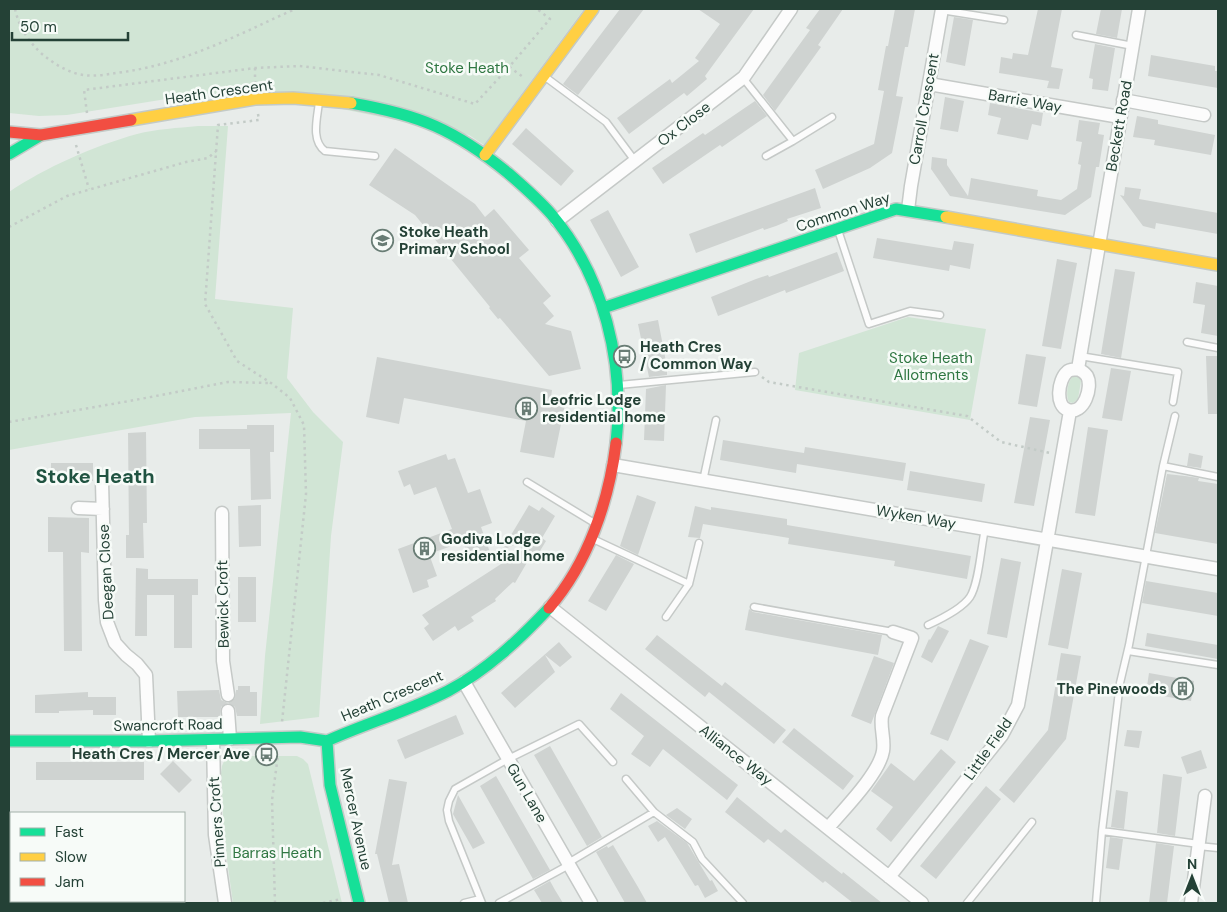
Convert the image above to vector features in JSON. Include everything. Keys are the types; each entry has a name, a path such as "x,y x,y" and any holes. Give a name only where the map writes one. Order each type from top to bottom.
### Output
{"street":[{"path":"485,154 593,9"},
{"name":"Ox Close","path":"557,221 743,78 791,9"},
{"name":"Carroll Crescent","path":"908,210 942,9"},
{"name":"Beckett Road","path":"1078,369 1139,9"},
{"name":"Barrie Way","path":"929,84 1120,118"},
{"name":"Heath Crescent","path":"9,132 41,135 255,99 319,99 360,105 407,115 434,126 485,154 535,198 557,221 578,252 603,308 612,350 619,401 613,465 606,498 592,539 573,573 550,607 529,630 500,656 464,682 408,709 327,740"},
{"path":"1123,100 1204,115"},
{"name":"Heath Crescent","path":"9,154 41,135"},
{"name":"Common Way","path":"603,308 896,209 1218,265"},
{"path":"1078,369 1088,377 1089,384 1085,402 1077,410 1070,411 1064,408 1059,397 1066,373 1070,370 1078,369"},
{"name":"Little Field","path":"890,877 1002,735 1018,705 1070,411"},
{"name":"Wyken Way","path":"613,465 1218,569"},
{"name":"Deegan Close","path":"102,482 107,622 115,643 138,664 146,676 149,740"},
{"name":"Deegan Close","path":"78,508 103,508"},
{"name":"Bewick Croft","path":"222,514 224,662 228,695"},
{"name":"Alliance Way","path":"550,607 922,903"},
{"path":"828,828 875,770 881,757 883,742 882,716 912,638 893,632"},
{"name":"Gun Lane","path":"464,682 591,903"},
{"path":"228,712 230,739"},
{"name":"Swancroft Road","path":"9,740 212,740 300,737 327,740"},
{"name":"Pinners Croft","path":"212,740 215,835 225,903"},
{"name":"Mercer Avenue","path":"327,740 330,785 359,903"},
{"path":"1191,903 1205,796"}],"lane":[{"path":"942,9 1004,20"},
{"path":"1076,35 1133,46"},
{"path":"543,75 606,122 635,161"},
{"path":"743,78 792,141"},
{"path":"319,99 316,139 319,146 325,151 376,156"},
{"path":"766,156 832,117"},
{"path":"838,229 869,324 910,311 940,315"},
{"path":"1187,342 1218,348"},
{"path":"1080,356 1178,372 1173,402"},
{"path":"617,385 755,372"},
{"path":"1096,903 1102,831 1120,683 1174,416"},
{"path":"704,480 716,420"},
{"path":"1163,466 1218,476"},
{"path":"527,482 598,525"},
{"path":"928,626 946,616 969,599 974,589 985,529"},
{"path":"592,539 689,584"},
{"path":"666,617 689,584 699,543"},
{"path":"754,607 893,632"},
{"path":"1128,651 1218,665"},
{"path":"464,903 481,901 448,821 447,810 455,789 508,759 579,724 613,762"},
{"path":"626,779 654,812 693,842 702,859 742,903"},
{"path":"499,903 654,812"},
{"path":"967,903 1032,822"},
{"path":"1102,831 1218,848"}],"path":[{"path":"14,9 18,22 30,42 55,65 79,74 98,76 139,70 183,58 238,36 294,9"},
{"path":"89,127 84,90 255,68 299,66 379,75 475,104 550,19 537,9"},
{"path":"504,63 534,86"},
{"path":"255,68 255,99 259,120 218,126 205,304 237,360 290,398 304,425 306,494 272,800 275,903"},
{"path":"72,130 89,190"},
{"path":"9,227 67,196 186,162 208,158 217,150"},
{"path":"755,372 769,382 967,416 1001,442 1062,455"},
{"path":"9,422 228,382 271,383"}],"green space":[{"name":"Stoke Heath","path":"9,9 584,9 484,145 469,135 254,91 185,96 67,115 39,116 9,113"},
{"path":"198,126 228,126 215,299 293,308 287,378 313,412 343,442 331,536 319,717 260,724 265,656 291,413 195,417 9,450 9,192 54,166 121,139 144,132"},
{"name":"Stoke Heath Allotments","path":"908,317 986,329 970,420 795,390 799,353"},
{"path":"1073,376 1079,377 1081,381 1078,399 1073,403 1069,402 1067,392"},
{"name":"Barras Heath","path":"233,756 297,756 308,764 342,903 233,903 224,838 221,773 225,759"}],"building":[{"path":"620,9 644,9 578,95 563,84"},
{"path":"698,9 754,9 705,76 707,79 687,96 684,93 629,134 617,118 670,79 672,83 699,61 695,58 720,24"},
{"path":"820,9 843,9 818,45 821,47 775,111 763,95 810,30 806,28"},
{"path":"895,9 915,9 908,47 905,47 896,96 903,97 892,153 870,168 823,189 815,170 874,144 884,91 878,90"},
{"path":"1038,9 1062,9 1051,67 1063,69 1059,89 1047,88 1049,81 999,73 1001,57 1012,59 1013,53 1028,55"},
{"path":"1101,9 1122,9 1117,38 1096,34"},
{"path":"954,17 973,20 965,66 946,62"},
{"path":"1095,44 1115,48 1108,91 1092,89 1093,79 1089,78"},
{"path":"1151,55 1215,66 1215,71 1218,71 1218,88 1148,76"},
{"path":"945,97 964,101 958,132 940,129"},
{"path":"755,101 767,116 663,184 652,168 703,133 705,135"},
{"path":"990,103 1043,113 1041,126 1032,124 1028,140 997,134 1001,118 988,115"},
{"path":"1137,116 1158,120 1158,124 1215,135 1211,155 1154,145 1155,140 1133,137"},
{"path":"1079,120 1100,123 1098,134 1104,135 1099,167 1096,167 1091,197 1065,215 950,196 931,169 932,157 947,159 947,165 968,196 971,178 1038,190 1037,196 1061,200 1077,189 1081,165 1078,164 1082,142 1076,141"},
{"path":"526,128 574,171 561,186 512,144"},
{"path":"395,148 475,204 485,217 494,209 529,250 519,258 551,296 543,303 554,316 545,324 571,331 581,369 549,376 500,318 498,319 415,215 369,185"},
{"path":"1125,187 1141,189 1139,199 1218,213 1218,234 1156,223 1155,229 1143,226 1120,195 1124,196"},
{"path":"815,188 821,208 787,219 788,221 776,226 764,230 763,228 696,253 689,234"},
{"path":"608,210 639,267 621,277 590,220"},
{"path":"877,238 952,250 954,241 974,244 970,269 950,265 949,271 873,258"},
{"path":"837,252 844,271 786,293 785,290 718,316 711,297 756,279 768,275 769,277"},
{"path":"1057,259 1077,263 1061,349 1042,346"},
{"path":"1115,269 1135,272 1121,358 1101,354"},
{"path":"1196,282 1218,286 1218,336 1201,333 1205,305 1193,303"},
{"path":"658,320 667,375 649,377 638,324"},
{"path":"1026,354 1046,357 1037,407 1018,404"},
{"path":"1206,356 1218,356 1218,414 1208,414"},
{"name":"Leofric Lodge residential home","path":"377,357 552,390 551,397 566,400 554,458 520,452 526,421 404,398 399,424 366,417"},
{"path":"1111,368 1131,371 1122,421 1102,418"},
{"path":"666,385 664,441 644,440 646,389"},
{"path":"1030,417 1050,420 1034,506 1014,503"},
{"path":"247,425 274,425 274,452 270,452 271,499 251,500 250,449 199,449 199,429 247,429"},
{"path":"1088,427 1108,430 1095,516 1075,513"},
{"path":"146,432 147,523 143,523 144,558 126,558 126,535 129,535 128,433"},
{"path":"723,440 804,453 805,447 906,463 903,481 797,464 796,473 720,460"},
{"path":"1189,453 1203,456 1201,468 1187,466"},
{"path":"446,454 448,460 455,458 468,493 480,489 492,523 481,527 491,555 471,563 463,542 429,554 437,576 427,580 429,587 413,593 398,549 452,529 436,487 414,495 410,484 404,487 398,471"},
{"path":"51,463 93,463 93,481 51,481"},
{"path":"910,471 985,484 982,502 907,490"},
{"path":"1167,474 1199,478 1198,481 1218,484 1218,544 1155,533"},
{"path":"637,495 656,502 638,555 620,546"},
{"path":"261,505 261,546 239,547 238,506"},
{"path":"529,505 539,511 542,507 555,516 542,538 546,541 537,556 532,554 515,583 513,582 495,599 496,601 471,617 474,621 458,631 455,626 433,641 424,628 429,624 422,615 523,550 519,543 502,550"},
{"path":"695,506 711,510 711,507 787,519 787,525 971,556 967,579 894,566 895,561 788,544 789,538 703,524 700,538 688,537"},
{"path":"48,517 89,518 89,553 81,552 82,651 64,651 63,552 48,552"},
{"path":"616,555 634,564 606,611 588,601"},
{"path":"1001,558 1021,562 1007,638 987,634"},
{"path":"136,568 148,569 148,579 198,579 198,595 192,595 192,648 174,648 174,595 147,595 147,636 135,636"},
{"path":"1062,569 1082,573 1068,649 1048,645"},
{"path":"238,577 256,577 256,622 238,622"},
{"path":"1146,581 1218,593 1218,616 1142,603"},
{"path":"749,609 753,612 882,635 878,655 745,630"},
{"path":"938,626 949,631 932,663 921,657 929,639"},
{"path":"1147,633 1218,645 1218,659 1145,646"},
{"path":"657,635 722,686 725,682 786,730 774,744 709,692 705,697 645,649"},
{"path":"970,639 989,646 948,741 930,734"},
{"path":"559,642 572,657 560,667 545,655 555,672 515,708 501,693"},
{"path":"1061,653 1081,656 1066,739 1014,803 999,790 1048,730"},
{"path":"874,656 894,663 871,724 851,716"},
{"path":"1149,673 1194,681 1191,701 1146,693"},
{"path":"238,686 250,686 250,692 257,692 257,716 237,716 235,707 228,703 235,698"},
{"path":"219,690 221,700 228,703 221,707 220,717 178,717 177,691"},
{"path":"88,692 88,697 116,697 116,715 93,715 93,710 35,713 35,695"},
{"path":"621,693 738,785 727,800 663,749 650,767 631,754 644,736 610,709"},
{"path":"456,715 464,734 405,759 397,740"},
{"path":"794,728 854,776 843,790 782,742"},
{"name":"The Pinewoods","path":"1127,730 1142,731 1139,748 1124,746"},
{"path":"550,746 602,837 587,846 534,755"},
{"path":"941,749 956,762 891,842 876,829 893,807 871,791 891,763 914,781"},
{"path":"1201,750 1207,768 1187,774 1181,757"},
{"path":"173,761 192,780 179,793 160,774"},
{"path":"36,762 144,762 144,780 36,780"},
{"path":"1163,774 1182,777 1175,836 1157,833"},
{"path":"496,776 550,870 533,879 480,786"},
{"path":"389,779 407,782 392,865 399,864 408,903 389,903 377,854 375,854"},
{"path":"986,786 1001,799 936,879 920,866"},
{"path":"1116,790 1128,792 1124,829 1111,827"},
{"path":"458,795 485,843 473,849 453,814"},
{"path":"737,797 781,833 785,829 882,903 853,903 825,881 823,883 768,839 764,843 725,812"},
{"path":"677,808 692,819 685,829 666,815"},
{"path":"657,821 687,843 718,891 705,898 698,885 695,886 665,837 658,842 648,826"},
{"path":"1110,837 1123,839 1119,870 1106,868"},
{"path":"1156,843 1174,846 1167,903 1149,903"},
{"path":"613,845 647,903 625,903 596,852"},
{"path":"550,881 563,903 542,903 534,890"}],"traffic: fast":[{"path":"351,103 415,118 464,141 508,173 552,215 570,239 585,266 607,322 617,382 618,413 616,443"},
{"path":"9,154 41,135"},
{"path":"603,308 896,209 946,217"},
{"path":"327,741 418,705 462,683 502,654 549,608"},
{"path":"9,741 149,741 300,737 327,741"},
{"path":"327,741 330,785 359,903"}],"traffic: slow":[{"path":"485,155 593,9"},
{"path":"131,120 255,99 293,98 351,103"},
{"path":"946,217 1218,265"}],"traffic: jam":[{"path":"9,132 41,135 131,120"},
{"path":"549,608 575,571 594,530 608,487 616,443"}],"place":[{"name":"Stoke Heath Primary School","path":"383,241"},
{"name":"Heath Cres / Common Way","path":"624,356"},
{"name":"Leofric Lodge residential home","path":"526,409"},
{"name":"Godiva Lodge residential home","path":"425,548"},
{"name":"The Pinewoods","path":"1183,689"},
{"name":"Heath Cres / Mercer Ave","path":"266,754"}],"district":[{"name":"Stoke Heath","path":"95,476"}]}
